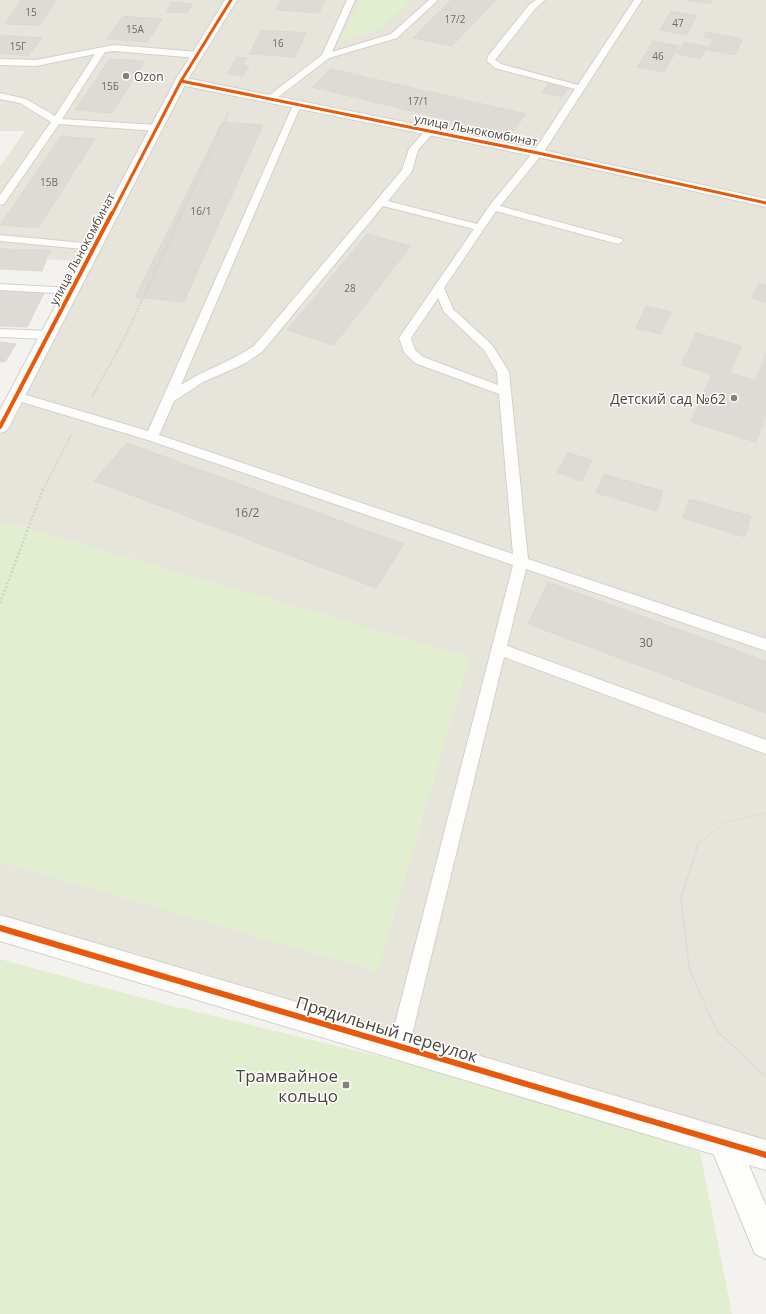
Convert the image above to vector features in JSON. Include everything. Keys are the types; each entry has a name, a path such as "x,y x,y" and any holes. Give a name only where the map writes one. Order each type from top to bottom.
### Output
{"street":[{"name":"улица Льнокомбинат","path":"0,427 181,82 231,0"},
{"name":"улица Льнокомбинат","path":"181,82 538,153 766,203"},
{"name":"Прядильный переулок","path":"0,928 766,1155"},
{"path":"724,1143 766,1243"}],"lane":[{"path":"326,56 351,0"},
{"path":"270,99 326,56 394,36 434,0"},
{"path":"541,0 532,7 491,58 491,61 498,66 580,88"},
{"path":"505,392 419,360 410,352 406,338 494,207 538,153 638,0"},
{"path":"0,62 36,63 114,48 198,55"},
{"path":"0,202 56,121 102,50"},
{"path":"0,96 10,97 23,102 56,121 157,128"},
{"path":"152,437 297,105"},
{"path":"170,398 199,379 240,361 258,349 407,171 414,149 430,132"},
{"path":"381,202 480,228"},
{"path":"494,207 618,241"},
{"path":"0,238 94,247"},
{"path":"0,287 71,291"},
{"path":"399,1047 521,561 503,372 488,348 448,310 439,288"},
{"path":"0,333 48,335"},
{"path":"16,396 152,437 766,645"},
{"path":"498,649 766,747"}],"path":[{"path":"0,603 47,480 124,339 238,93"}],"shaded area":[{"path":"0,0 766,0 766,1139 0,925 0,427 86,262 0,256 0,166 25,131 0,131"}],"green space":[{"path":"361,0 411,0 381,29 339,42"},
{"path":"3,521 470,657 378,972 0,862 0,526"},
{"path":"0,959 164,1004 440,1071 700,1152 732,1314 0,1314"}],"building":[{"path":"21,0 56,0 40,25 5,24"},
{"path":"281,0 325,0 319,13 276,10"},
{"path":"451,0 496,0 452,46 413,38"},
{"path":"687,0 713,0 710,4"},
{"path":"172,2 193,4 187,13 166,12"},
{"path":"671,11 697,16 686,35 660,30"},
{"path":"123,16 162,19 147,42 107,39"},
{"path":"261,30 306,33 295,57 249,54"},
{"path":"706,32 743,39 735,55 708,50 714,39 704,37"},
{"path":"0,35 42,38 28,56 0,53"},
{"path":"653,41 679,46 664,72 637,67"},
{"path":"685,42 708,47 700,59 677,54"},
{"path":"237,57 247,58 243,65 249,66 243,76 227,74"},
{"path":"110,59 145,61 112,113 75,110"},
{"path":"331,69 526,114 510,135 312,87"},
{"path":"549,83 569,87 562,97 542,92"},
{"path":"222,122 263,125 184,302 135,297"},
{"path":"61,136 95,139 38,228 0,225"},
{"path":"367,234 411,246 334,345 287,330"},
{"path":"0,249 50,250 42,271 0,269"},
{"path":"759,283 766,285 766,302 752,298"},
{"path":"0,290 44,293 27,327 0,326"},
{"path":"646,306 671,312 661,334 636,328"},
{"name":"Детский сад №62","path":"696,333 741,346 730,373 756,381 766,354 766,415 756,442 691,422 712,374 681,365"},
{"path":"0,342 16,344 5,362 0,362"},
{"path":"127,443 404,544 376,588 94,481"},
{"path":"568,453 592,460 582,481 557,472"},
{"path":"604,474 663,491 657,511 596,493"},
{"path":"689,499 751,516 745,537 683,518"},
{"path":"548,582 766,661 766,713 528,624"}],"tram line":[{"path":"696,849 698,844 724,823 766,813"},
{"path":"697,848 681,898 689,968 717,1031 766,1077"}],"cycle path":[{"path":"0,427 181,81 231,0"},
{"path":"181,81 538,153 766,203"},
{"path":"0,928 766,1155"}],"place":[{"name":"Ozon","path":"126,76"},
{"name":"Детский сад №62","path":"734,398"},
{"name":"Трамвайное кольцо","path":"346,1085"}]}
